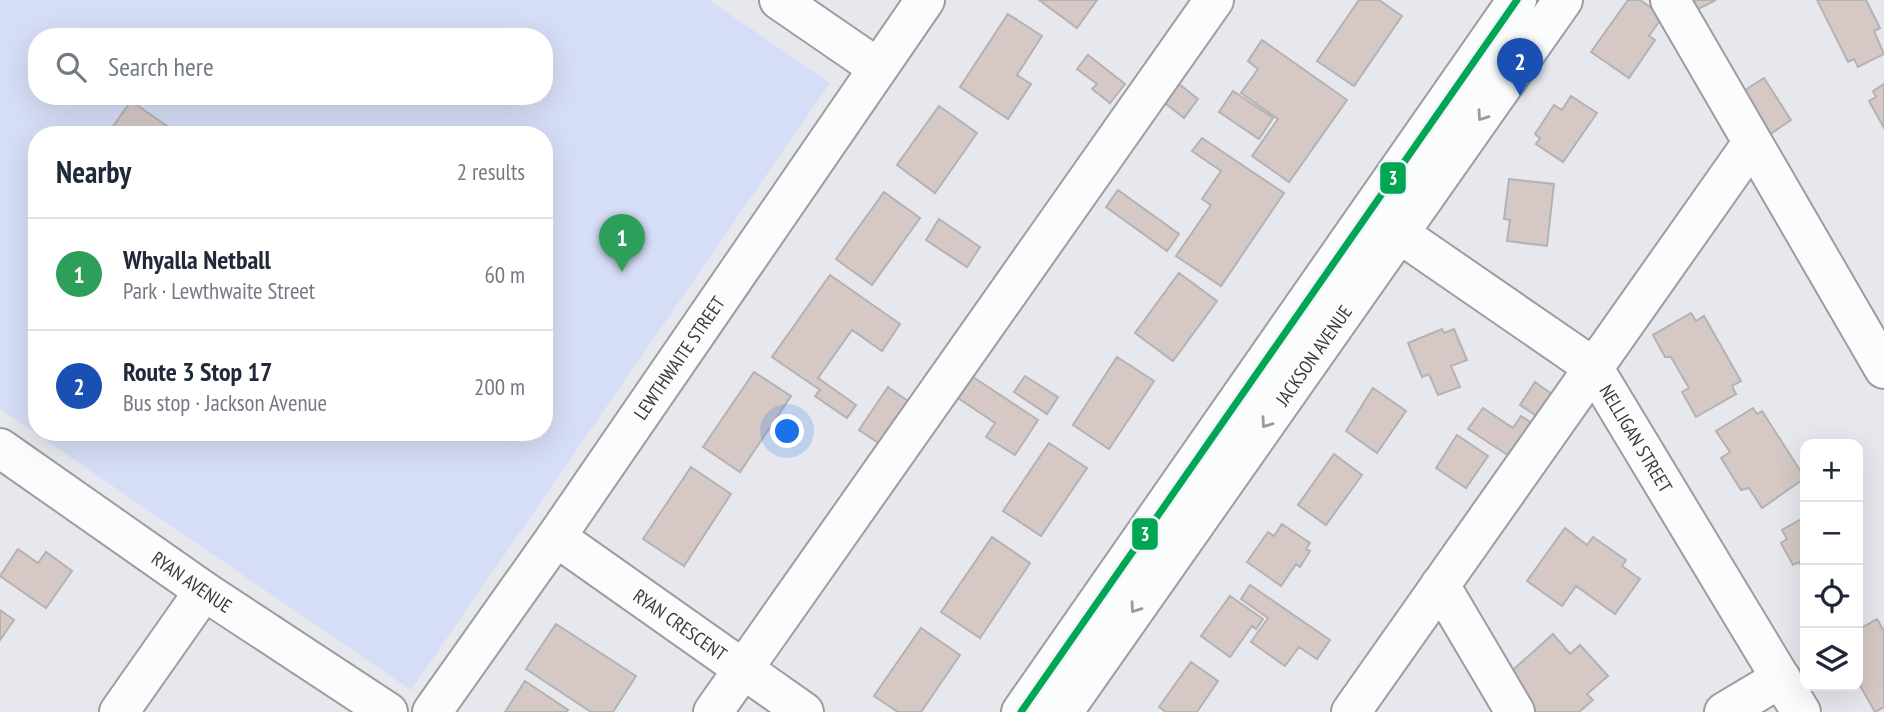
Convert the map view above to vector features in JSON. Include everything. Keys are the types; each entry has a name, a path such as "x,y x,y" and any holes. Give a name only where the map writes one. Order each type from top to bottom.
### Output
{"street":[{"path":"779,0 878,68"},
{"name":"LEWTHWAITE STREET","path":"432,712 556,537 925,0"},
{"path":"713,712 1214,0"},
{"name":"JACKSON AVENUE","path":"1021,712 1517,0"},
{"name":"JACKSON AVENUE","path":"1063,712 1563,0"},
{"path":"1670,0 1884,369"},
{"path":"1351,712 1752,143"},
{"name":"NELLIGAN STREET","path":"1399,234 1592,367 1801,712"},
{"name":"RYAN AVENUE","path":"0,448 204,591 388,712"},
{"name":"RYAN CRESCENT","path":"556,537 804,712"},
{"path":"1440,585 1515,712"},
{"path":"120,712 204,591"},
{"path":"1724,712 1781,678"}],"shaded area":[{"path":"0,0 709,0 830,83 411,690 47,441 553,441 553,126 28,126 28,428 0,409"}],"building":[{"path":"1039,0 1097,0 1077,28"},
{"path":"1359,0 1379,0 1402,16 1354,86 1317,61"},
{"path":"1628,0 1640,0 1663,16 1649,36 1655,40 1629,78 1591,52"},
{"path":"1688,0 1716,0 1694,11"},
{"path":"1817,0 1866,0 1880,28 1874,31 1884,54 1858,67 1854,59 1848,62"},
{"path":"1008,14 1042,36 1017,75 1031,84 1008,119 960,87"},
{"path":"1262,40 1347,100 1289,182 1252,156 1278,119 1241,93 1258,69 1248,61"},
{"path":"1088,55 1125,84 1110,103 1092,89 1097,84 1077,69"},
{"path":"1764,78 1791,120 1766,137 1739,94"},
{"path":"1179,84 1198,99 1184,118 1165,103"},
{"path":"1884,84 1884,128 1869,101 1876,97 1873,91"},
{"path":"1233,91 1273,118 1259,139 1219,112"},
{"path":"1571,96 1597,113 1563,162 1536,144 1540,138 1535,134 1554,105 1562,110"},
{"path":"128,105 137,105 167,126 113,126"},
{"path":"939,106 977,133 935,193 897,165"},
{"path":"1202,138 1284,193 1221,286 1176,256 1211,205 1202,199 1221,171 1192,151"},
{"path":"1509,179 1554,184 1547,246 1507,241 1510,220 1504,219"},
{"path":"1118,190 1179,234 1167,251 1106,207"},
{"path":"884,192 920,218 872,285 836,259"},
{"path":"939,219 980,247 967,267 926,240"},
{"path":"1179,273 1217,301 1173,361 1135,333"},
{"path":"830,275 900,324 882,351 852,330 818,378 856,405 847,418 815,396 820,390 772,357"},
{"path":"1691,313 1696,321 1704,316 1741,381 1732,386 1736,394 1696,417 1682,392 1689,388 1671,357 1665,357 1653,335"},
{"path":"1442,329 1444,333 1454,329 1467,360 1451,366 1460,387 1438,395 1429,374 1422,377 1408,343"},
{"path":"1117,357 1154,381 1109,449 1073,425"},
{"path":"754,372 791,396 740,472 703,447"},
{"path":"1025,376 1058,397 1047,414 1014,392"},
{"path":"973,377 1038,420 1015,455 986,437 995,423 958,398"},
{"path":"1535,382 1556,397 1541,419 1520,405"},
{"path":"888,387 915,406 886,448 859,430"},
{"path":"1373,388 1406,411 1377,453 1346,431"},
{"path":"1483,408 1513,428 1521,416 1535,425 1512,458 1468,429"},
{"path":"1753,408 1757,414 1762,411 1800,470 1800,481 1762,508 1749,488 1741,490 1721,458 1730,452 1716,431"},
{"path":"1457,435 1488,456 1466,488 1436,468"},
{"path":"1049,443 1087,468 1041,536 1003,511"},
{"path":"1334,454 1362,475 1326,525 1298,505"},
{"path":"691,467 731,494 684,566 643,539"},
{"path":"1800,520 1800,564 1793,565 1781,543 1787,539 1782,530"},
{"path":"1282,524 1310,543 1306,549 1310,551 1300,567 1296,564 1281,586 1247,562 1268,532 1274,536"},
{"path":"1565,528 1587,545 1593,537 1626,560 1622,566 1640,579 1615,614 1576,586 1562,606 1527,581"},
{"path":"992,537 1030,563 980,638 941,612"},
{"path":"18,549 38,563 46,552 72,571 46,608 0,576"},
{"path":"1250,585 1330,640 1317,659 1299,647 1285,666 1251,642 1268,618 1241,599"},
{"path":"1230,596 1263,619 1256,629 1252,626 1230,657 1201,636"},
{"path":"0,610 14,620 0,640"},
{"path":"1877,619 1884,631 1884,707 1875,712 1863,691 1863,627"},
{"path":"556,624 636,676 613,712 591,712 526,669"},
{"path":"921,628 960,655 921,712 898,712 874,696"},
{"path":"1553,634 1570,654 1580,645 1608,676 1587,694 1593,700 1579,712 1528,712 1505,677"},
{"path":"1191,662 1218,681 1197,712 1166,712 1159,707"},
{"path":"525,681 568,710 505,712"}],"transit line":[{"name":"3","path":"1021,712 1517,0"}],"place":[{"name":"Route 3 Stop 17","path":"1520,96"},
{"name":"Whyalla Netball","path":"622,272"}]}
